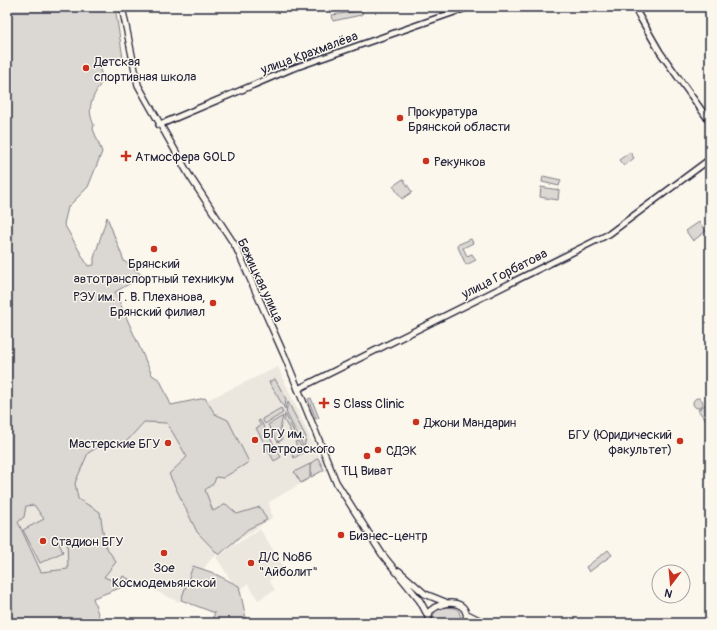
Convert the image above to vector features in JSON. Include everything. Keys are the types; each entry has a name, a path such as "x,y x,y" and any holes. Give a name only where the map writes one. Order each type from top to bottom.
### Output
{"main road":[{"name":"улица Крахмалёва","path":"159,125 290,69 469,7"},
{"path":"634,7 660,52 710,122"},
{"name":"Бежицкая улица","path":"122,8 138,85 159,125 211,212 236,247 298,389 336,482 360,520"},
{"name":"улица Горбатова","path":"298,389 609,234 710,159"},
{"path":"360,520 402,574 425,594 460,606 467,614 484,623"},
{"path":"360,520 385,558 420,601 428,616 428,623"},
{"path":"428,616 435,607 445,602"},
{"path":"466,623 467,614"}],"shaded area":[{"path":"7,7 115,7 123,58 98,64 103,79 92,101 90,112 94,125 93,129 102,152 88,187 68,207 64,224 88,266 94,265 94,258 107,217 124,261 143,276 115,292 152,375 160,380 171,405 205,398 215,414 228,420 249,462 223,478 216,477 214,483 205,490 213,511 226,504 237,514 260,507 267,520 248,529 219,555 197,532 169,474 187,457 167,423 144,422 127,441 105,443 88,453 75,483 78,499 100,512 105,545 116,562 104,577 119,583 123,576 129,579 128,585 93,598 101,623 7,623","holes":["34,505 44,519 23,530 40,563 63,552 56,537 60,543 67,541 68,569 41,572 18,522 24,517 26,506"]},
{"path":"361,11 363,13 361,15 333,21 332,15"},
{"path":"630,152 634,158 624,166 619,160"},
{"path":"543,176 561,180 559,186 542,182"},
{"path":"403,179 412,192 402,199 393,186"},
{"path":"541,187 559,190 558,200 540,197"},
{"path":"699,222 706,231 693,241 686,231"},
{"path":"471,239 473,243 463,248 467,256 472,254 476,260 466,265 457,245"},
{"path":"278,367 325,470 269,502 272,518 211,559 179,602 145,586 38,577 7,521 104,438 140,418 166,419"},
{"path":"275,379 286,399 285,409 269,382"},
{"path":"311,398 319,418 316,419 308,399"},
{"path":"698,398 703,403 698,408 693,403"},
{"path":"288,402 306,437 304,448 286,412"},
{"path":"705,405 710,412 710,426 698,410"},
{"path":"281,408 283,413 265,424 262,419"},
{"path":"285,414 294,432 292,434 284,420"},
{"path":"283,416 280,429 282,440 278,442 268,425"},
{"path":"260,420 281,457 274,461 256,428 261,426 258,421"},
{"path":"298,441 304,452 294,458 291,452 298,449 295,442"},
{"path":"318,458 324,470 311,477 311,463"},
{"path":"310,464 310,478 301,483 294,472"},
{"name":"Д/С №86 \"Айболит\"","path":"260,529 285,569 269,580 275,590 258,600 248,584 238,591 216,557"},
{"path":"608,550 612,555 589,572 586,567"},
{"path":"193,566 211,572 239,586 247,623 210,623 215,613 181,600"},
{"path":"443,607 455,608 459,611 462,623 432,623 433,615 438,609"}],"place":[{"name":"Детская спортивная школа","path":"86,68"},
{"name":"Прокуратура Брянской области","path":"400,118"},
{"name":"Атмосфера GOLD","path":"126,156"},
{"name":"Рекунков","path":"426,161"},
{"name":"Брянский автотранспортный техникум","path":"154,249"},
{"name":"РЭУ им. Г. В. Плеханова, Брянский филиал","path":"213,303"},
{"name":"S Class Clinic","path":"324,403"},
{"name":"Джони Мандарин","path":"416,422"},
{"name":"БГУ им. Петровского","path":"255,440"},
{"name":"БГУ (Юридический факультет)","path":"680,441"},
{"name":"Мастерские БГУ","path":"168,443"},
{"name":"СДЭК","path":"378,450"},
{"name":"ТЦ Виват","path":"367,456"},
{"name":"Бизнес-центр","path":"341,535"},
{"name":"Стадион БГУ","path":"43,541"},
{"name":"Зое Космодемьянской","path":"164,553"},
{"name":"Д/С №86 \"Айболит\"","path":"251,563"}]}
